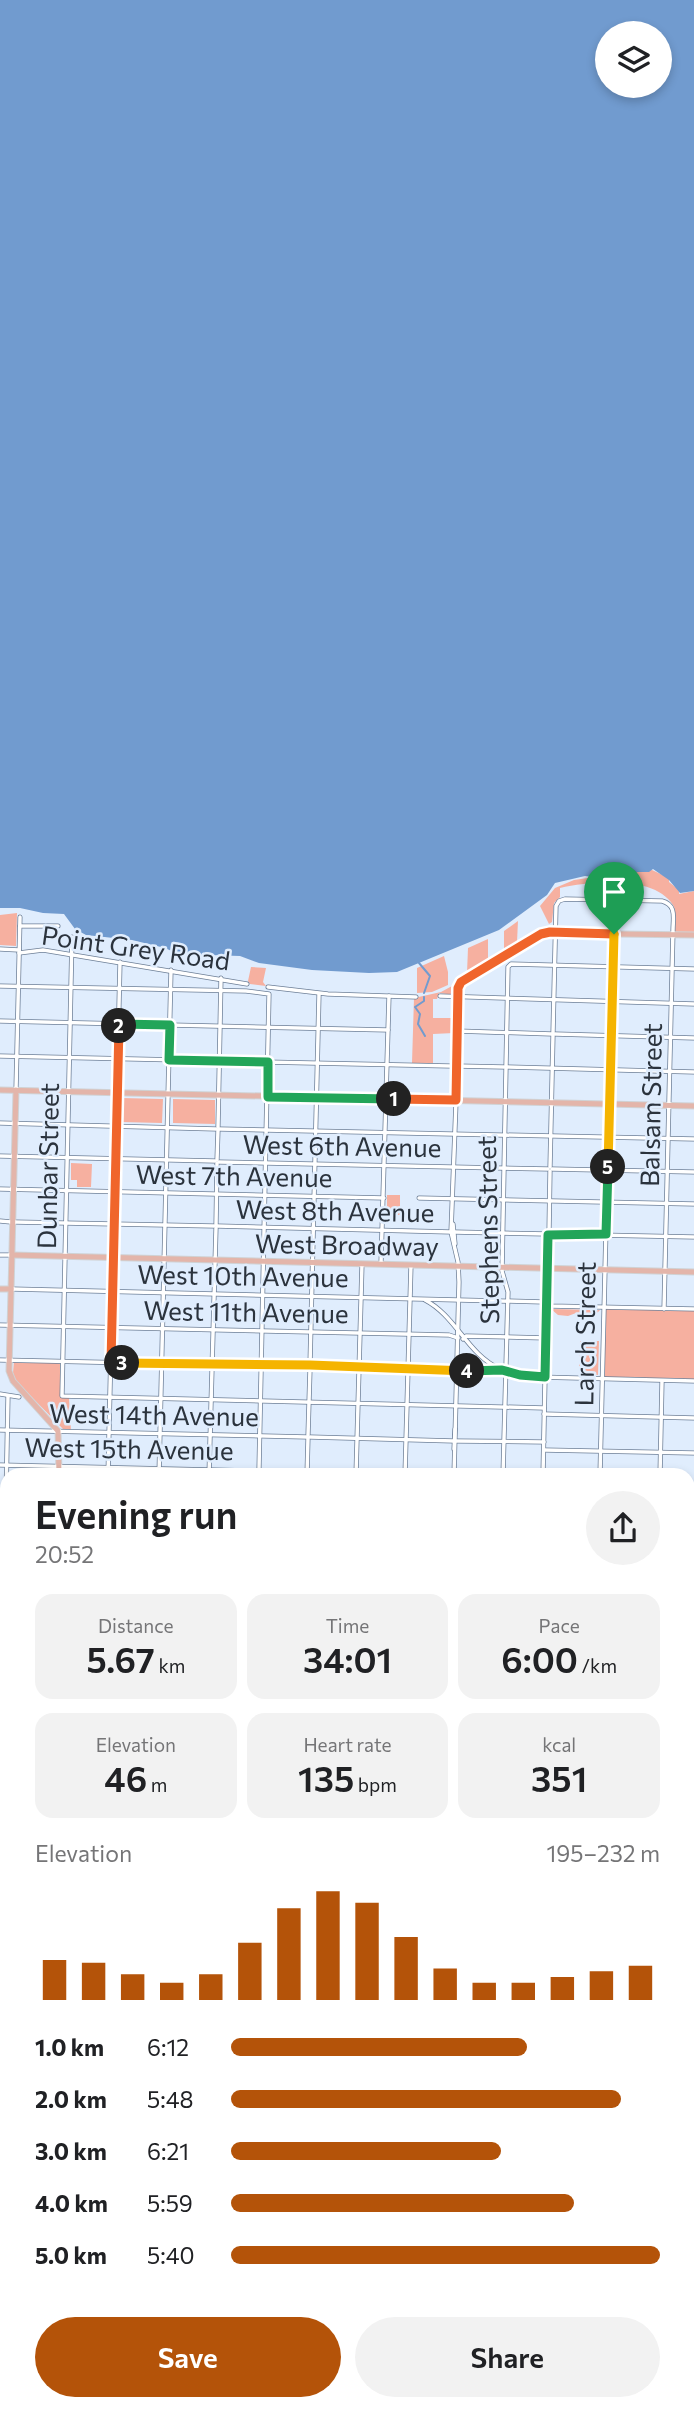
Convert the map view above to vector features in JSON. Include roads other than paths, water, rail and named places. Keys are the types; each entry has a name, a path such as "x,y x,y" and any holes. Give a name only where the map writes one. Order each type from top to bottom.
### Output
{"main road":[{"path":"456,1100 453,1066 459,984 536,936 556,932 694,935"},
{"path":"0,1090 694,1106"},
{"path":"16,1090 9,1371 13,1381 58,1431 60,1466"},
{"name":"West Broadway","path":"12,1255 694,1272"},
{"name":"West 10th Avenue","path":"0,1289 11,1289"}],"street":[{"path":"543,1468 556,906 559,901 565,899 614,900"},
{"name":"Balsam Street","path":"614,900 662,901 669,904 674,912 664,1309"},
{"name":"Larch Street","path":"600,1468 614,900"},
{"path":"16,1090 20,917"},
{"path":"20,926 58,926"},
{"name":"Dunbar Street","path":"72,937 62,1395 110,1397"},
{"name":"Point Grey Road","path":"0,949 43,950 247,984"},
{"path":"108,1467 120,962"},
{"name":"Stephens Street","path":"503,1468 508,1301 502,1268 508,967 511,964 555,965"},
{"path":"555,965 694,969"},
{"path":"159,1468 171,970"},
{"path":"209,1468 221,978"},
{"path":"0,986 269,994 259,1468"},
{"path":"268,987 319,994 416,997"},
{"path":"307,1468 319,994"},
{"path":"381,1264 389,996"},
{"path":"440,996 694,1004"},
{"path":"0,1021 388,1030"},
{"path":"457,1031 694,1038"},
{"path":"0,1055 694,1072"},
{"path":"454,1468 460,1337 458,1266 453,1232 456,1100"},
{"path":"0,1123 694,1139"},
{"name":"West 6th Avenue","path":"0,1156 694,1172"},
{"name":"West 7th Avenue","path":"0,1189 384,1198"},
{"path":"419,1198 694,1205"},
{"name":"West 8th Avenue","path":"0,1221 694,1237"},
{"name":"West Broadway","path":"0,1255 12,1255"},
{"path":"356,1468 362,1264"},
{"path":"405,1468 411,1265"},
{"name":"West 10th Avenue","path":"11,1289 508,1301 550,1306 694,1309"},
{"path":"425,1300 435,1307 476,1353 490,1364 504,1370"},
{"path":"435,1307 443,1300"},
{"name":"West 11th Avenue","path":"0,1325 546,1338"},
{"path":"0,1360 504,1370 545,1377 694,1381"},
{"path":"485,1371 490,1364"},
{"path":"660,1468 662,1381"},
{"path":"0,1394 19,1397"},
{"path":"7,1465 8,1396"},
{"path":"110,1397 544,1408"},
{"path":"544,1414 694,1418"},
{"name":"West 14th Avenue","path":"0,1430 544,1443"},
{"path":"544,1450 694,1453"},
{"name":"West 15th Avenue","path":"0,1465 159,1468"}],"water":[{"path":"0,0 694,0 694,891 680,893 669,880 653,869 616,880 585,876 555,883 547,895 499,930 397,972 369,973 312,970 259,963 240,956 178,954 132,940 86,935 75,929 64,914 0,908"}],"waterway":[{"path":"419,963 430,976 424,993"},
{"path":"424,997 424,1001 415,1007 420,1014 418,1024 425,1036"}]}
